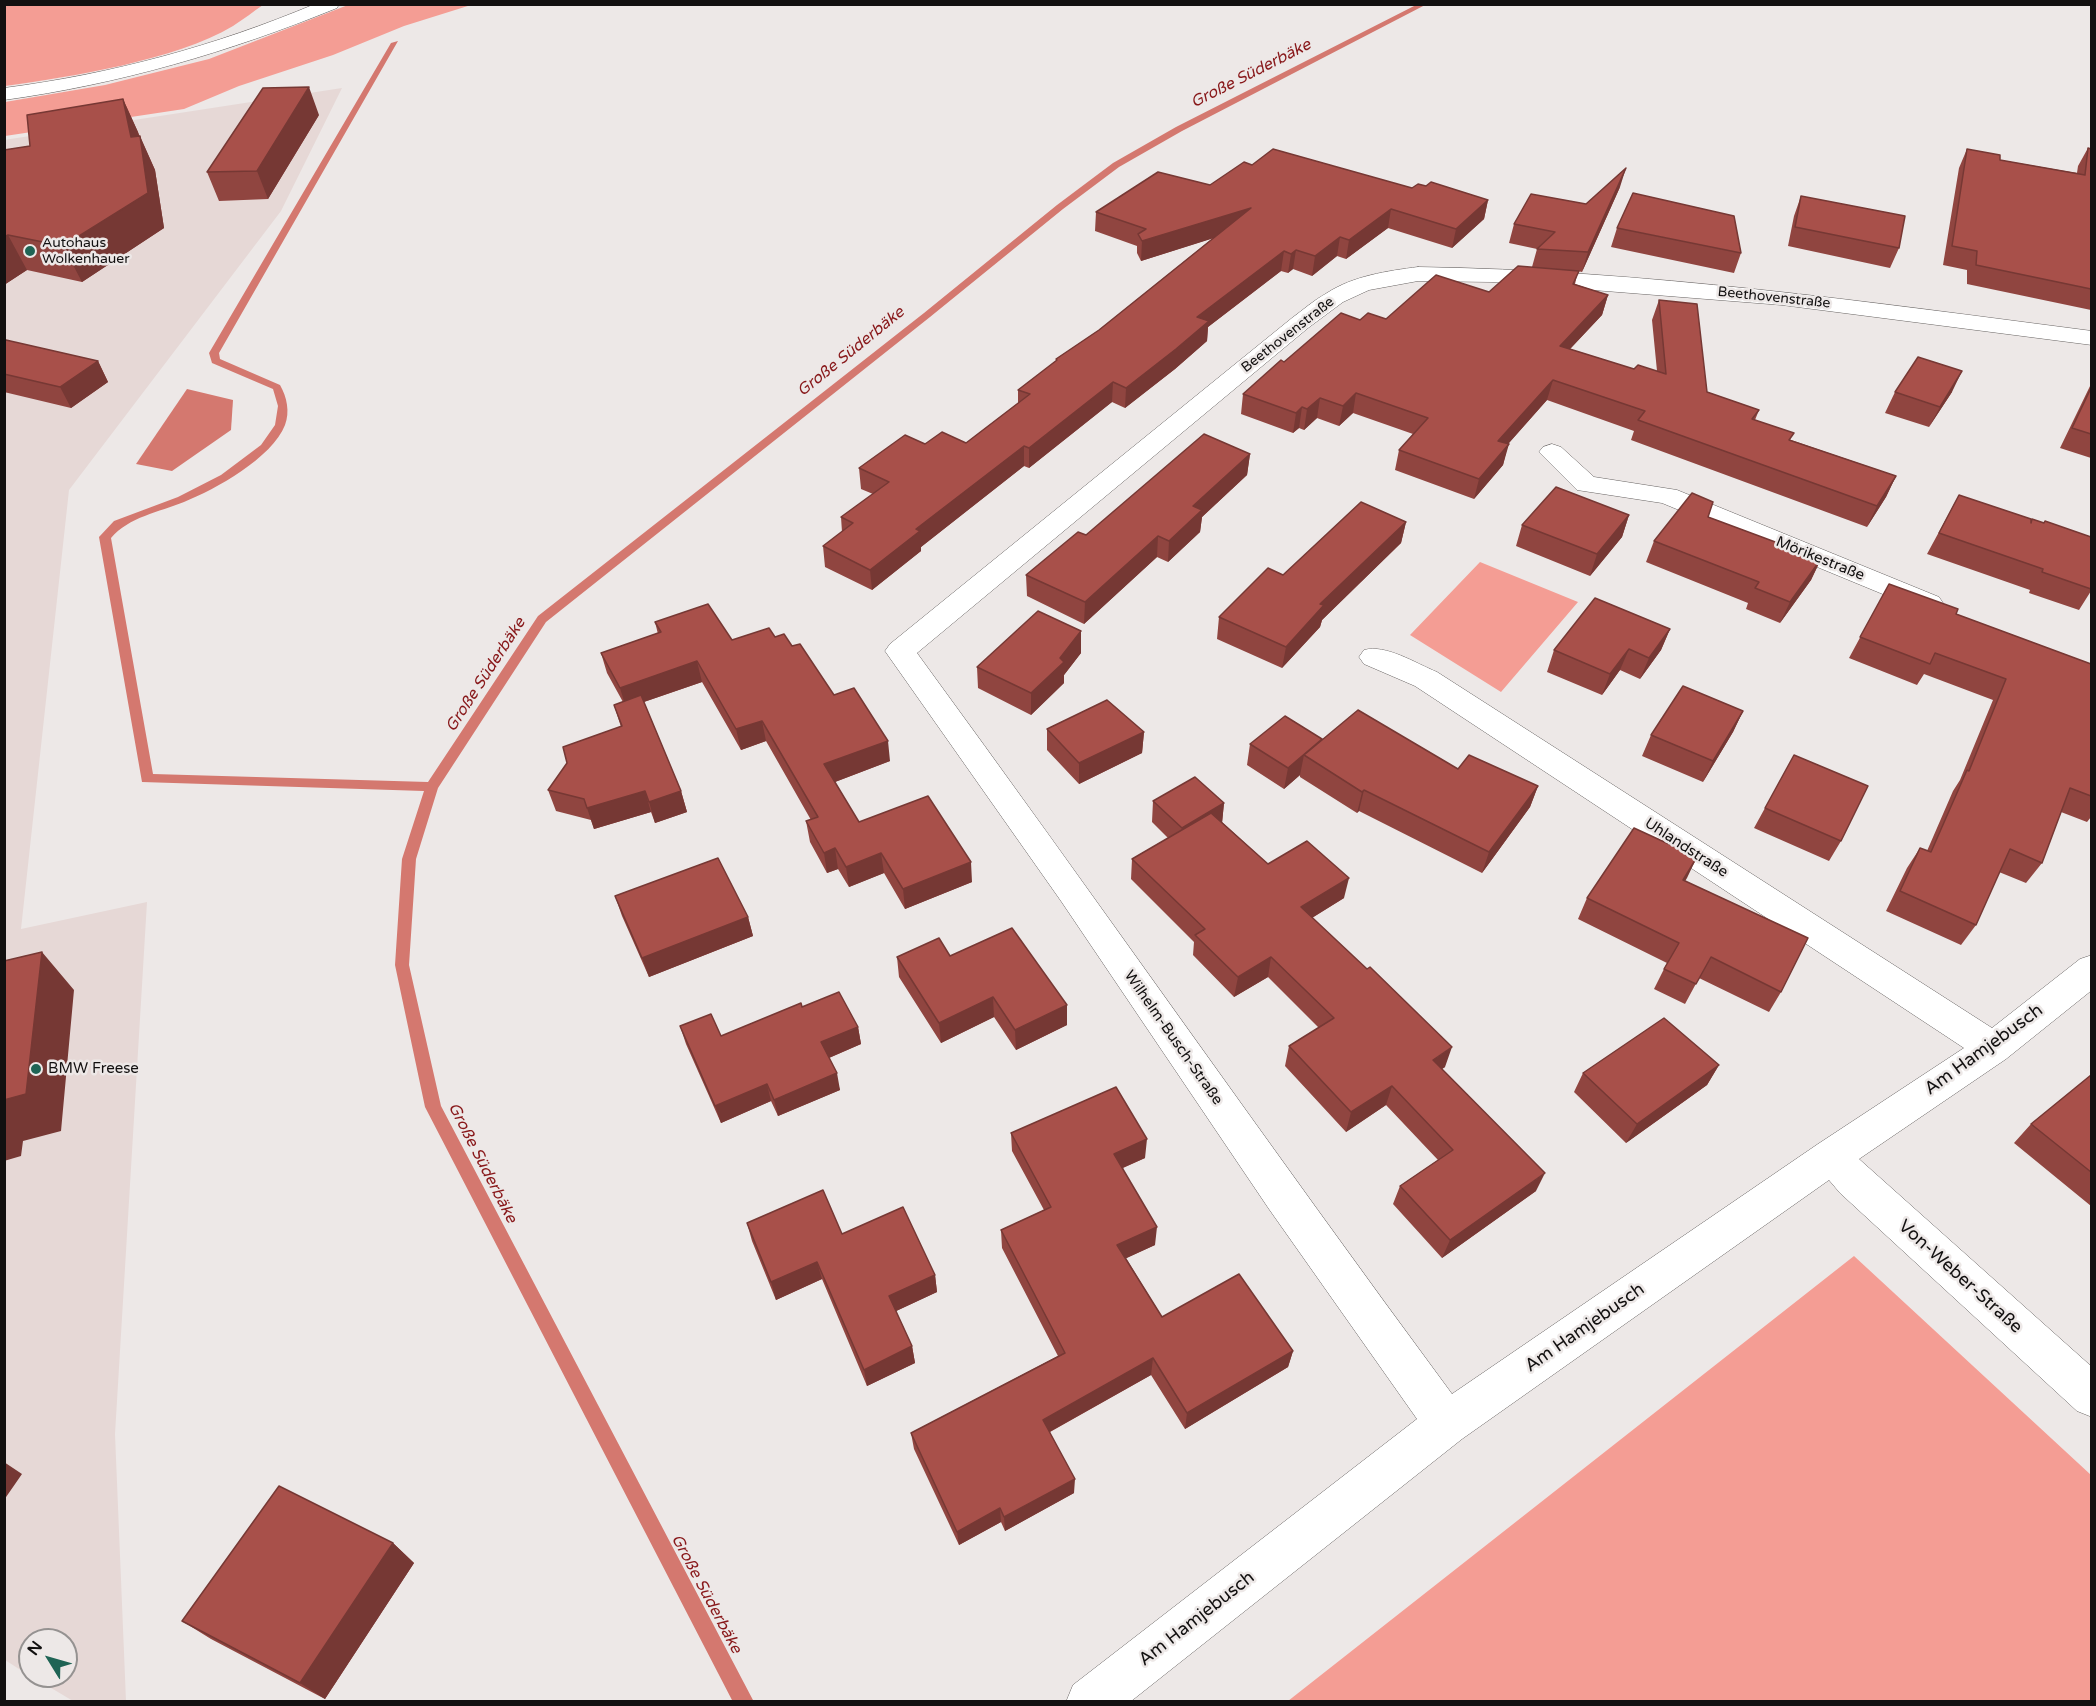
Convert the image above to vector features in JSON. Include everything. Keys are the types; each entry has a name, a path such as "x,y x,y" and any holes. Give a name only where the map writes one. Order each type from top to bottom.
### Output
{"main road":[{"path":"4,94 130,72 254,36 331,4"},
{"path":"194,54 243,30 272,11"},
{"name":"Beethovenstraße","path":"900,651 1300,323 1335,297 1361,285 1418,274 1492,275 1782,298 2091,338"},
{"name":"Mörikestraße","path":"1552,452 1586,484 1668,496 1950,612"},
{"name":"Wilhelm-Busch-Straße","path":"900,651 1446,1424"},
{"name":"Uhlandstraße","path":"1374,657 1426,679 1993,1048"},
{"name":"Am Hamjebusch","path":"1090,1701 1446,1424 1832,1156 1993,1048 2091,969"},
{"name":"Von-Weber-Straße","path":"1832,1156 1854,1181 2091,1396"}],"shaded area":[{"path":"4,5 263,5 233,26 210,38 153,58 60,78 5,86"},
{"path":"348,5 471,5 404,26 333,55 239,86 184,109 5,136 5,102 105,85 209,59"},
{"path":"342,88 281,211 69,490 21,929 147,902 115,1434 126,1701 73,1701 51,1688 78,1688 78,1628 18,1628 18,1668 5,1660 4,140"},
{"path":"187,389 233,400 231,430 172,471 136,464"},
{"path":"1480,562 1578,602 1501,692 1410,635"},
{"path":"1854,1256 2091,1475 2091,1701 1288,1701"}],"building":[{"path":"309,87 257,171 207,172 263,88"},
{"path":"123,99 131,137 140,136 148,193 63,246 8,235 4,237 4,150 30,146 27,115"},
{"path":"2088,148 2091,149 2091,289 1976,265 1977,251 1952,246 1967,149 2000,155 2000,160 2085,175"},
{"path":"1273,149 1412,188 1418,184 1426,186 1431,182 1488,200 1456,229 1391,209 1349,240 1340,237 1315,256 1296,250 1291,254 1284,251 1197,317 1209,321 1126,388 1113,382 1029,448 1024,446 916,529 920,531 870,570 823,546 853,523 841,517 889,482 859,468 905,435 925,444 942,432 966,443 1030,394 1018,390 1056,359 1099,330 1251,208 1142,241 1138,234 1146,229 1096,212 1158,172 1210,185 1244,162 1252,165"},
{"path":"1626,168 1588,252 1537,249 1555,232 1514,224 1531,194 1586,204"},
{"path":"1633,193 1734,216 1741,253 1617,228"},
{"path":"1801,196 1905,216 1899,248 1795,227"},
{"path":"1518,266 1579,271 1573,284 1608,295 1560,346 1634,369 1638,365 1666,374 1659,300 1697,304 1707,392 1759,410 1752,419 1794,433 1789,440 1896,476 1877,506 1638,420 1645,411 1553,380 1498,441 1509,444 1479,479 1399,450 1428,418 1356,393 1343,406 1320,398 1307,409 1302,407 1296,413 1243,394 1281,360 1284,362 1341,313 1360,320 1368,313 1386,319 1436,275 1489,292"},
{"path":"4,341 98,361 60,387 4,374"},
{"path":"1918,357 1962,371 1940,407 1895,392"},
{"path":"2091,388 2091,434 2072,428"},
{"path":"1204,434 1250,454 1193,506 1202,510 1169,541 1158,536 1085,602 1026,575 1078,532 1086,535"},
{"path":"1556,487 1629,515 1597,554 1522,525"},
{"path":"1692,493 1713,502 1708,517 1821,559 1790,602 1755,588 1759,582 1654,541"},
{"path":"1959,495 2031,519 2031,523 2032,519 2044,523 2045,521 2091,537 2091,589 2042,572 2043,569 1939,533"},
{"path":"1361,502 1406,522 1320,604 1324,605 1286,647 1219,617 1268,568 1283,575"},
{"path":"1889,584 1958,609 1956,614 2091,664 2091,796 2070,788 2042,863 2010,849 1976,925 1900,891 1920,848 1931,852 1967,770 1969,771 2006,679 1935,653 1930,664 1860,637"},
{"path":"1595,598 1670,629 1649,658 1629,649 1610,674 1554,650"},
{"path":"708,604 732,640 769,628 775,637 784,634 792,646 800,644 834,695 854,688 888,741 824,764 859,822 928,796 971,862 903,889 881,853 846,867 835,848 824,853 806,821 818,817 762,721 736,729 697,661 620,688 601,653 661,632 655,622"},
{"path":"1038,611 1081,631 1060,658 1064,662 1031,693 977,667"},
{"path":"1683,686 1743,711 1713,761 1651,735"},
{"path":"641,695 681,791 649,802 645,791 587,808 584,799 548,790 567,763 563,747 622,726 614,705"},
{"path":"1107,700 1144,732 1079,763 1047,729"},
{"path":"1358,710 1458,769 1469,755 1538,786 1489,852 1364,790 1362,792 1304,755"},
{"path":"1285,716 1322,739 1288,768 1250,744"},
{"path":"1794,755 1868,786 1841,841 1765,808"},
{"path":"1195,777 1224,803 1182,828 1153,801"},
{"path":"1211,813 1268,864 1307,841 1349,878 1301,907 1367,969 1370,967 1452,1047 1433,1060 1545,1173 1450,1240 1400,1186 1453,1150 1392,1086 1351,1112 1289,1046 1334,1018 1271,957 1238,977 1195,935 1205,929 1132,859"},
{"path":"1634,828 1697,857 1683,880 1808,938 1781,992 1711,957 1696,984 1664,969 1679,943 1587,898"},
{"path":"718,858 748,917 642,958 615,896"},
{"path":"1012,928 1067,1005 1015,1030 993,997 939,1023 897,957 939,938 950,956"},
{"path":"42,952 26,1094 4,1100 4,961"},
{"path":"839,992 858,1027 821,1042 837,1073 774,1100 767,1084 715,1106 680,1026 711,1014 721,1036 801,1003 802,1007"},
{"path":"1664,1018 1719,1065 1637,1124 1583,1073"},
{"path":"2091,1075 2091,1172 2031,1124"},
{"path":"1116,1087 1147,1139 1114,1154 1157,1227 1117,1245 1162,1317 1239,1274 1293,1351 1187,1413 1153,1358 1043,1420 1075,1479 1004,1517 1000,1508 957,1532 911,1433 1065,1353 1001,1230 1051,1207 1011,1133"},
{"path":"823,1190 842,1234 903,1207 935,1275 889,1296 912,1346 864,1370 817,1262 771,1282 747,1223"},
{"path":"279,1486 393,1543 300,1683 182,1621"}],"waterway":[{"name":"Große Süderbäke","path":"432,787 542,619 1060,207 1116,165 1179,129 1424,4"},
{"path":"395,43 214,353 215,361 277,387 283,406 280,425 265,447 225,477 182,499 118,523 105,537 147,779 432,787"},
{"name":"Große Süderbäke","path":"432,787 409,859 402,965 433,1107 744,1702"}],"place":[{"name":"Autohaus Wolkenhauer","path":"30,251"},
{"name":"BMW Freese","path":"36,1069"}]}
